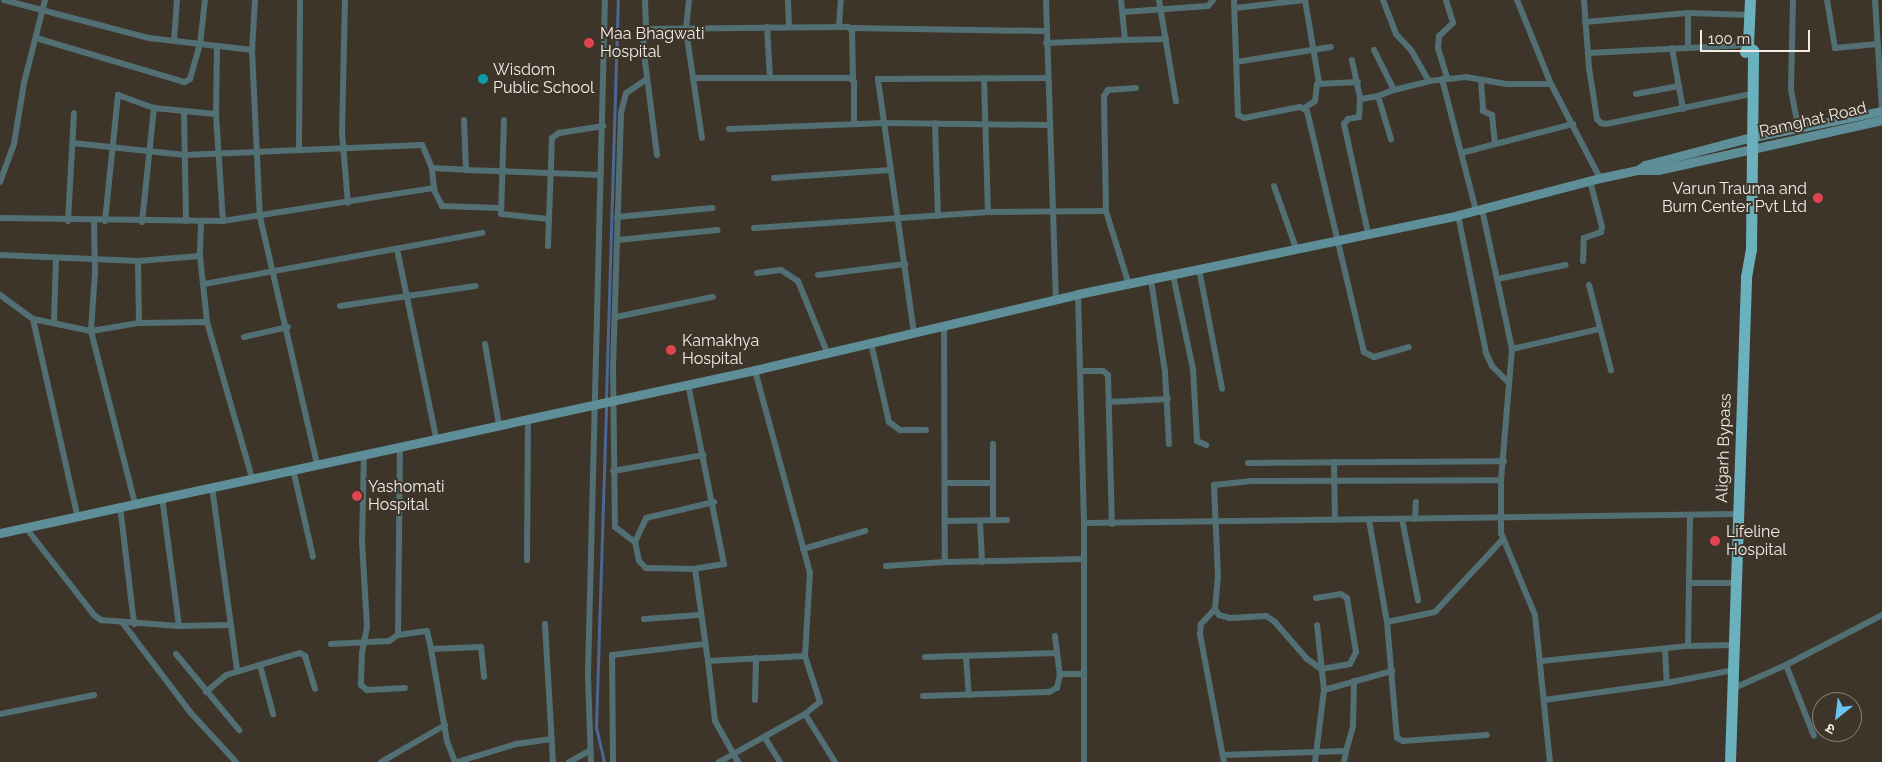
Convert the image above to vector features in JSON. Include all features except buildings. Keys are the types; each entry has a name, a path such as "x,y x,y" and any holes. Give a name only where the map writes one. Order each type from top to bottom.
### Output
{"highway":[{"name":"Aligarh Bypass","path":"1748,144 1745,51 1748,46 1750,0"},
{"name":"Aligarh Bypass","path":"1730,762 1748,255 1744,249 1753,50 1748,46"}],"main road":[{"name":"Ramghat Road","path":"1748,144 1799,129 1882,111"},
{"name":"Ramghat Road","path":"1748,144 1802,139 1882,120"},
{"path":"0,533 77,514 212,487 755,370 1056,301 1078,294 1129,285 1458,215 1600,178 1638,170 1658,170 1748,144"}],"street":[{"path":"4,0 149,38 252,50"},
{"path":"0,182 14,144 24,83 45,0"},
{"path":"174,41 177,0"},
{"path":"36,38 186,82 190,79 200,45 205,0"},
{"path":"255,0 252,50 255,151 260,217 288,327 317,463"},
{"path":"298,149 300,0"},
{"path":"345,0 343,146 348,203"},
{"path":"591,762 589,751 605,402 601,176 605,0"},
{"path":"645,0 646,29 642,39 657,155"},
{"path":"689,0 686,30 702,138"},
{"path":"788,0 789,27"},
{"path":"839,26 841,0"},
{"path":"1046,0 1045,31 1054,211 1056,301"},
{"path":"1121,0 1125,40"},
{"path":"1159,0 1176,102"},
{"path":"1123,12 1208,6 1213,0"},
{"path":"1234,0 1237,111 1240,117 1304,108 1315,101 1315,86 1319,83 1358,82"},
{"path":"1235,8 1301,0 1319,83"},
{"path":"1383,0 1396,34 1411,50 1429,81"},
{"path":"1446,0 1453,23 1439,36 1438,48 1461,153 1479,209 1512,349 1508,382 1500,519 1503,539 1528,591 1542,661 1550,762"},
{"path":"1517,0 1551,84 1600,178"},
{"path":"1584,0 1588,53 1597,119 1601,122 1683,109 1746,96"},
{"path":"1793,0 1791,90 1802,139"},
{"path":"1828,0 1835,48 1878,44"},
{"path":"1875,0 1882,111"},
{"path":"1585,22 1688,13 1750,15"},
{"path":"1688,13 1688,47"},
{"path":"646,29 686,30 839,26 850,28 1045,31"},
{"path":"767,27 770,78"},
{"path":"850,28 854,124"},
{"path":"1046,43 1166,39"},
{"path":"217,46 216,114 223,221"},
{"path":"1588,53 1688,47 1748,46"},
{"path":"1236,62 1331,47"},
{"path":"1672,48 1683,109"},
{"path":"1374,50 1394,90"},
{"path":"1352,60 1358,82 1359,117 1348,119 1344,124 1368,233"},
{"path":"694,78 853,80"},
{"path":"914,333 890,170 879,78 1047,78"},
{"path":"984,78 988,212"},
{"path":"635,542 621,534 615,527 613,471 605,402 616,317 617,217 623,102 629,89 647,79"},
{"path":"1360,100 1429,81 1445,79 1481,80 1527,85 1551,84"},
{"path":"1481,80 1483,111 1492,116 1495,144"},
{"path":"1636,94 1679,86"},
{"path":"1129,285 1106,211 1104,96 1108,90 1136,88"},
{"path":"105,221 118,95 154,108 184,113 216,114"},
{"path":"1378,96 1391,139"},
{"path":"142,222 152,151 154,108"},
{"path":"1304,108 1364,352 1374,357 1409,347"},
{"path":"68,221 74,113"},
{"path":"184,113 186,222"},
{"path":"464,120 466,170"},
{"path":"504,120 500,208 506,217 549,219"},
{"path":"729,128 884,122 1049,125"},
{"path":"935,123 938,216"},
{"path":"1461,153 1573,124"},
{"path":"548,246 552,138 556,134 603,126"},
{"path":"73,143 185,155 343,146 422,145 432,168 434,190 442,206 500,208"},
{"path":"432,168 601,176"},
{"path":"774,178 890,170"},
{"path":"1583,261 1584,238 1601,232 1602,227 1590,181"},
{"path":"1274,186 1296,248"},
{"path":"0,218 142,222 223,221 434,190"},
{"path":"617,217 713,208"},
{"path":"754,228 988,212 1106,211"},
{"path":"1458,215 1486,353 1492,366 1508,382"},
{"path":"94,221 91,331 135,503"},
{"path":"201,222 200,256 207,322 252,478"},
{"path":"617,240 718,230"},
{"path":"204,284 482,234"},
{"path":"397,249 436,438"},
{"path":"0,255 94,261 138,261 200,256"},
{"path":"54,322 56,258"},
{"path":"138,261 139,323"},
{"path":"818,275 905,264"},
{"path":"1497,279 1566,265"},
{"path":"1199,269 1222,389"},
{"path":"757,273 781,270 798,281 827,352"},
{"path":"1173,275 1192,360 1197,441 1206,445"},
{"path":"1151,280 1168,399 1169,444"},
{"path":"1589,285 1599,329 1612,370"},
{"path":"340,306 476,286"},
{"path":"1078,294 1084,523 1084,762"},
{"path":"0,296 33,319 91,331 139,323 207,322"},
{"path":"616,317 713,297"},
{"path":"33,319 77,514"},
{"path":"244,337 288,327"},
{"path":"944,327 945,562"},
{"path":"1512,349 1599,329"},
{"path":"871,343 889,422 900,430 926,430"},
{"path":"485,344 499,425"},
{"path":"719,762 805,714 817,706 820,696 805,656 810,584 803,549 755,370"},
{"path":"1080,371 1106,372 1109,402 1112,524"},
{"path":"688,384 714,502 724,564 694,569 646,568 639,561 635,542 643,530 646,518 714,502"},
{"path":"1109,402 1168,399"},
{"path":"527,560 528,419"},
{"path":"994,444 994,520"},
{"path":"398,635 400,446"},
{"path":"364,454 363,688 405,688"},
{"path":"613,471 704,455"},
{"path":"1248,463 1504,461"},
{"path":"1334,462 1335,520"},
{"path":"293,469 313,557"},
{"path":"1346,750 1224,759 1200,634 1202,624 1215,609 1217,521 1213,488 1216,483 1502,480"},
{"path":"945,483 993,483"},
{"path":"212,487 229,625 237,670"},
{"path":"162,497 179,626"},
{"path":"1415,519 1416,502"},
{"path":"120,506 134,624"},
{"path":"1084,523 1500,519 1738,514"},
{"path":"1688,646 1690,515"},
{"path":"1402,519 1418,600"},
{"path":"945,521 1008,520"},
{"path":"1370,520 1388,622 1397,738 1402,741 1487,736"},
{"path":"980,521 982,562"},
{"path":"26,528 94,615 101,620 179,626 229,625"},
{"path":"803,549 865,531"},
{"path":"1388,622 1435,612 1503,539"},
{"path":"886,566 945,562 1084,559"},
{"path":"694,569 715,721 738,762"},
{"path":"1690,583 1736,584"},
{"path":"1215,609 1224,618 1266,616 1275,622 1306,659 1321,669 1350,664 1356,652 1344,595 1316,598"},
{"path":"644,619 699,615"},
{"path":"1732,689 1786,666 1882,615"},
{"path":"122,622 190,712 236,762"},
{"path":"545,624 550,739 553,762"},
{"path":"1315,762 1324,690 1317,625"},
{"path":"331,644 390,641 398,635 427,631 448,746 456,762 516,744 550,739"},
{"path":"923,696 1049,692 1057,688 1060,674 1055,636"},
{"path":"614,762 612,655 704,644"},
{"path":"1542,661 1665,650 1688,646 1734,645"},
{"path":"431,649 481,647 484,677"},
{"path":"1665,650 1667,683"},
{"path":"206,692 219,678 237,670 302,653 315,688"},
{"path":"925,658 1057,653"},
{"path":"176,654 239,730"},
{"path":"708,661 805,656"},
{"path":"966,656 969,695"},
{"path":"756,658 756,700"},
{"path":"260,665 273,714"},
{"path":"1786,666 1812,731"},
{"path":"1324,690 1392,670"},
{"path":"1544,700 1667,683 1733,670"},
{"path":"1060,674 1084,674"},
{"path":"1344,762 1353,726 1354,681"},
{"path":"0,714 94,695"},
{"path":"805,714 835,762"},
{"path":"382,762 445,725"},
{"path":"765,738 780,762"},
{"path":"569,762 589,751"}],"waterway":[{"path":"606,399 618,0"},
{"path":"604,762 596,727 606,404"}],"place":[{"name":"Maa Bhagwati Hospital","path":"589,43"},
{"name":"Wisdom Public School","path":"483,79"},
{"name":"Varun Trauma and Burn Center Pvt Ltd","path":"1818,198"},
{"name":"Kamakhya Hospital","path":"671,350"},
{"name":"Yashomati Hospital","path":"357,496"},
{"name":"Lifeline Hospital","path":"1715,541"}]}
